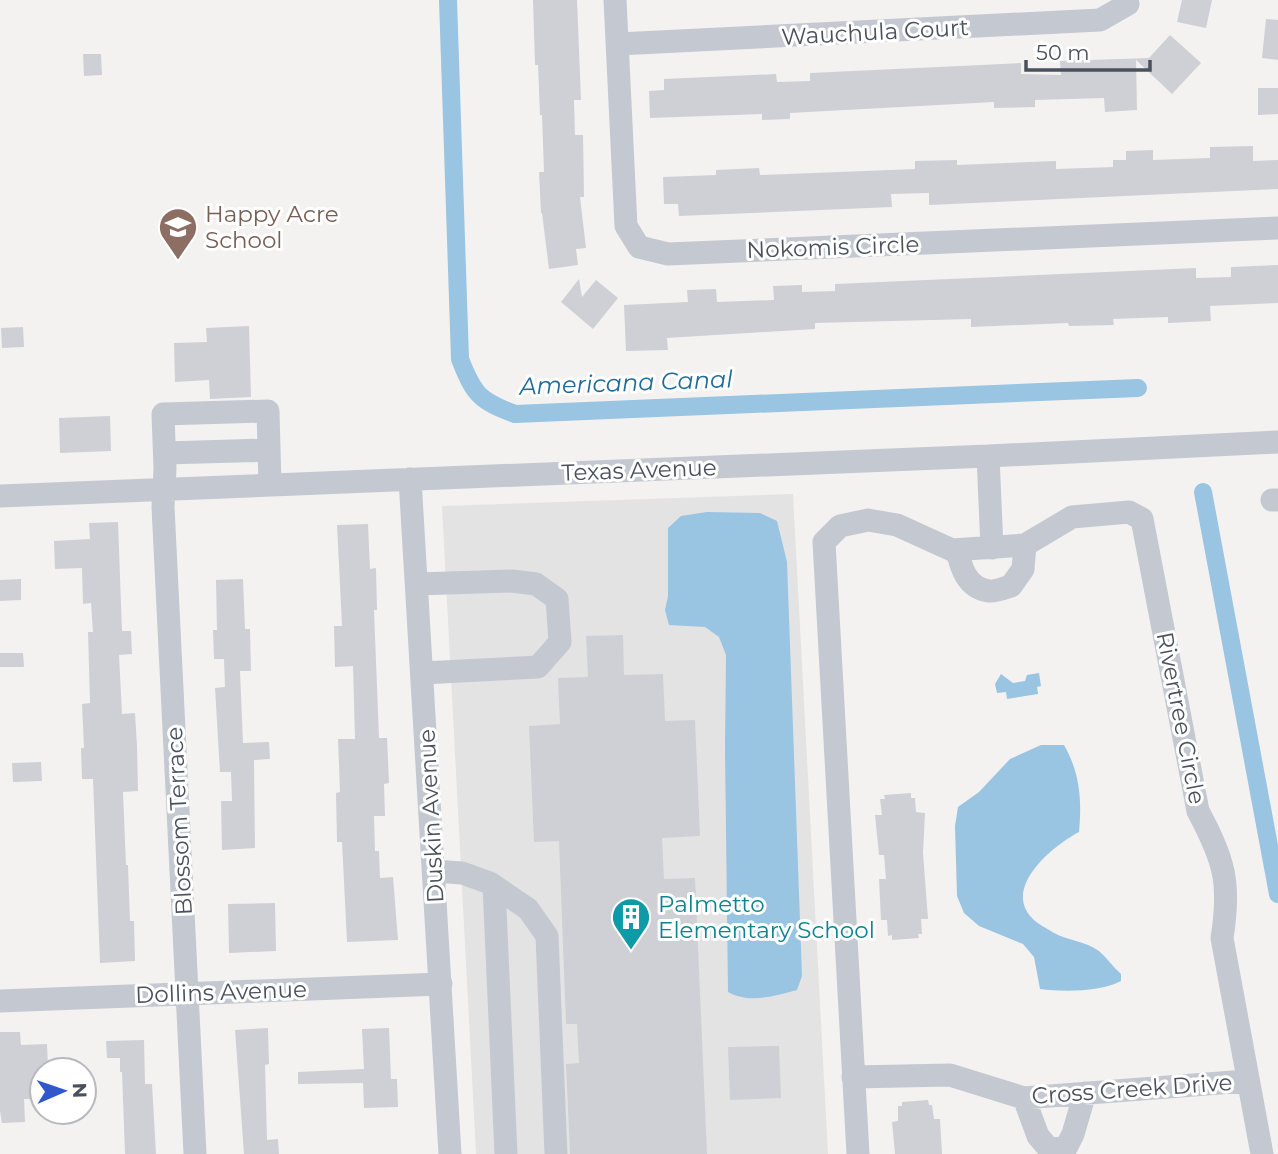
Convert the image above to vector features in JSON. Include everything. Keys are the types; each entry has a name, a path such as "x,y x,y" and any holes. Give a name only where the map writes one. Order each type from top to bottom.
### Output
{"street":[{"name":"Nokomis Circle","path":"615,0 626,226 639,247 668,254 1278,228"},
{"name":"Wauchula Court","path":"618,44 1101,20 1128,4"},
{"name":"Blossom Terrace","path":"195,1154 163,507 163,414 268,411 269,450"},
{"name":"Texas Avenue","path":"0,496 1278,442"},
{"path":"165,453 269,450 270,485"},
{"path":"988,456 992,548"},
{"name":"Duskin Avenue","path":"410,479 450,1154"},
{"name":"Rivertree Circle","path":"858,1154 824,542 840,526 869,520 897,525 957,550 1025,545 1072,517 1129,512 1142,519 1198,811 1213,840 1225,874 1227,905 1222,938 1262,1154"},
{"path":"957,550 961,571 971,583 989,591 1011,586 1023,569 1025,545"},
{"path":"417,584 512,581 536,584 556,599 560,642 538,667 422,673"},
{"path":"434,871 462,873 494,886 528,909 547,936 556,1154"},
{"path":"494,886 506,1154"},
{"name":"Dollins Avenue","path":"0,1000 441,984"},
{"name":"Cross Creek Drive","path":"853,1077 950,1075 1024,1098 1247,1081"},
{"path":"1024,1098 1038,1136 1049,1149 1066,1148 1085,1093"}],"shaded area":[{"path":"793,494 828,1154 476,1154 442,506"}],"water":[{"path":"707,512 760,513 777,521 787,562 802,976 797,990 762,998 745,998 728,992 726,655 719,637 705,627 669,625 665,610 668,596 668,528 681,516"},
{"path":"1039,673 1041,686 1037,687 1038,694 1007,699 1006,692 997,693 995,684 1001,674 1013,683 1025,681 1027,675"},
{"path":"1041,745 1064,745 1074,766 1079,787 1079,832 1057,847 1035,868 1023,893 1024,906 1032,918 1060,936 1099,951 1121,974 1121,981 1113,985 1070,991 1040,989 1034,957 1023,944 979,926 964,913 957,896 955,826 958,807 979,792 1010,759"}],"building":[{"path":"533,0 577,0 581,100 574,100 575,135 583,135 584,197 580,197 586,248 576,249 578,265 549,269 541,213 539,172 544,172 542,115 538,65 535,65"},
{"path":"1182,0 1212,0 1206,28 1177,22"},
{"path":"1266,19 1278,20 1278,60 1262,58"},
{"path":"1170,35 1201,63 1172,94 1136,60 1137,110 1105,112 1104,98 1035,100 1035,107 994,108 994,102 790,113 790,119 762,120 762,114 650,118 649,91 664,90 664,79 776,74 777,82 810,81 810,73 1021,63 1021,74 1061,75 1060,61 1149,58"},
{"path":"83,54 101,54 102,75 84,76"},
{"path":"1258,88 1278,88 1278,114 1258,115"},
{"path":"1253,146 1253,161 1278,160 1278,189 929,205 929,193 891,194 892,207 679,216 678,204 664,204 663,177 716,175 716,170 759,168 760,175 915,169 915,161 957,160 957,165 1056,161 1056,169 1113,167 1113,160 1126,160 1126,151 1153,150 1153,160 1210,158 1210,147"},
{"path":"1278,265 1278,303 1210,306 1211,321 1168,323 1168,317 1113,319 1114,325 1069,326 1068,323 971,327 971,319 815,323 815,329 667,338 668,350 626,351 624,305 688,302 687,290 716,289 717,302 774,300 773,286 802,285 802,292 835,291 835,284 1196,268 1196,278 1231,277 1231,267"},
{"path":"579,279 582,297 596,280 618,298 593,329 561,302"},
{"path":"249,326 251,397 210,399 209,380 175,382 174,343 207,342 206,328"},
{"path":"23,327 24,347 2,348 1,328"},
{"path":"110,416 111,451 60,453 59,418"},
{"path":"118,522 122,631 131,631 132,654 119,655 122,714 135,713 137,746 138,791 123,792 126,865 130,921 134,921 135,961 100,963 93,779 82,779 81,748 84,748 82,704 90,703 88,632 93,632 91,603 83,604 82,568 55,569 54,541 90,539 89,523"},
{"path":"368,524 370,569 376,568 377,610 374,610 379,738 387,738 389,783 384,784 385,816 374,816 375,851 379,851 380,878 393,877 398,940 347,942 342,842 337,842 336,793 340,792 338,739 355,739 353,666 335,667 334,626 342,626 337,525"},
{"path":"21,579 21,600 0,601 0,580"},
{"path":"243,579 245,629 250,629 251,671 240,671 243,743 269,742 270,759 254,760 255,848 222,850 221,801 232,801 231,772 220,772 215,688 225,687 224,659 214,659 213,630 217,630 216,580"},
{"name":"Palmetto Elementary School","path":"623,635 624,675 663,674 665,721 695,720 700,836 662,838 664,879 695,878 707,1154 570,1154 566,1064 579,1063 577,1024 566,1024 559,841 534,842 529,726 560,724 558,678 588,677 586,636"},
{"path":"0,653 23,653 24,667 0,667"},
{"path":"41,762 42,781 13,782 12,763"},
{"path":"911,793 911,798 915,798 916,812 925,813 923,853 928,919 921,919 922,934 918,934 919,938 892,940 892,935 888,936 887,920 881,920 879,879 886,879 884,855 879,855 875,815 882,815 880,799 885,799 884,795"},
{"path":"275,903 276,951 229,953 228,904"},
{"path":"268,1028 269,1064 265,1065 267,1140 278,1139 279,1154 244,1154 235,1030"},
{"path":"389,1028 391,1079 397,1079 398,1107 364,1108 363,1083 298,1084 298,1072 364,1069 362,1029"},
{"path":"0,1032 20,1032 21,1045 47,1044 48,1056 28,1056 25,1122 2,1123"},
{"path":"144,1040 145,1084 152,1084 156,1154 125,1154 120,1058 107,1058 106,1041"},
{"path":"779,1046 781,1098 730,1100 728,1047"},
{"path":"928,1100 929,1105 932,1105 934,1119 940,1119 942,1154 895,1154 892,1122 898,1121 898,1106 902,1106 902,1102"}],"waterway":[{"name":"Americana Canal","path":"448,0 460,359 474,389 494,405 515,414 1138,388"},
{"path":"1203,492 1278,894"}],"place":[{"name":"Happy Acre School","path":"178,261"},
{"name":"Palmetto Elementary School","path":"631,951"}]}
